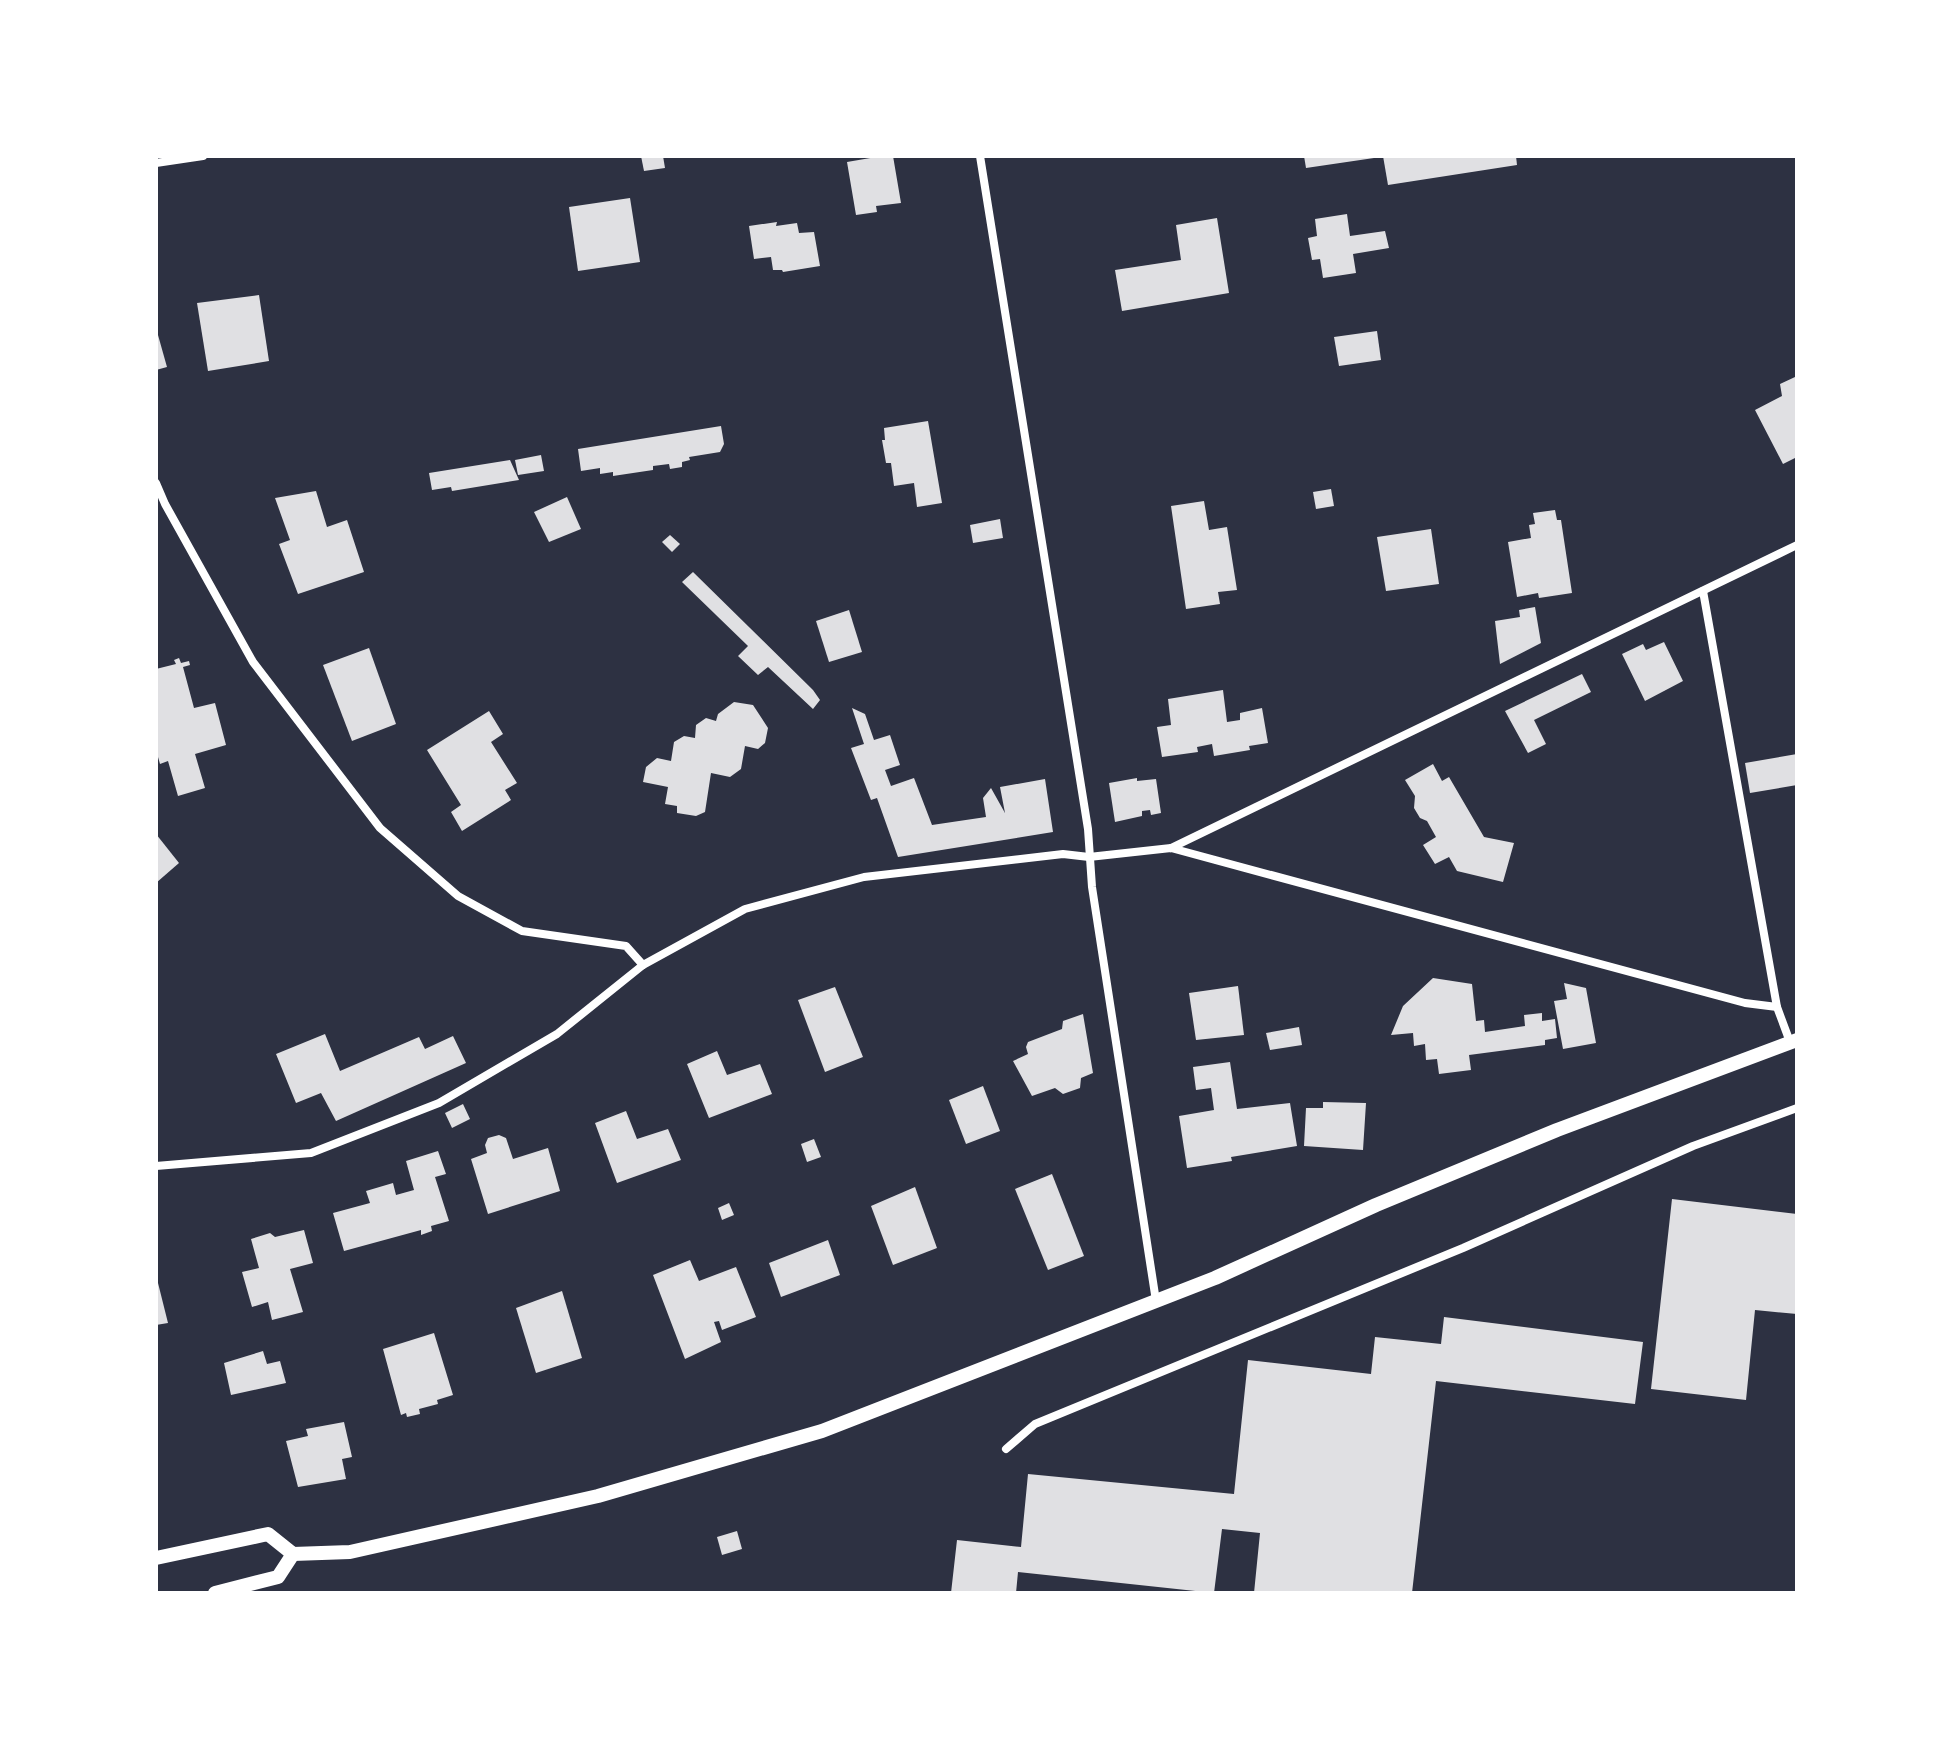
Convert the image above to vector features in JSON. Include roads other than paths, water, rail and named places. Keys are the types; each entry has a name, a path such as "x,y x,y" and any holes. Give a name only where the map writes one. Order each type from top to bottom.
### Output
{"street":[{"path":"156,163 203,156"},
{"path":"980,156 1088,829 1089,857 1156,1301"},
{"path":"156,483 253,662 380,828 458,896 522,931 626,946 643,965"},
{"path":"156,1166 311,1153 439,1103 557,1034 643,965 745,909 864,877 1063,854 1089,857 1171,848 1797,545"},
{"path":"156,1558 268,1534 293,1554 350,1552 598,1496 822,1431 1215,1278 1376,1205 1542,1136 1794,1041 1777,1007 1703,591"},
{"path":"1171,848 1745,1003 1777,1007"},
{"path":"1006,1449 1035,1424 1463,1248 1693,1146 1797,1108"},
{"path":"215,1593 278,1577 293,1554"}]}
